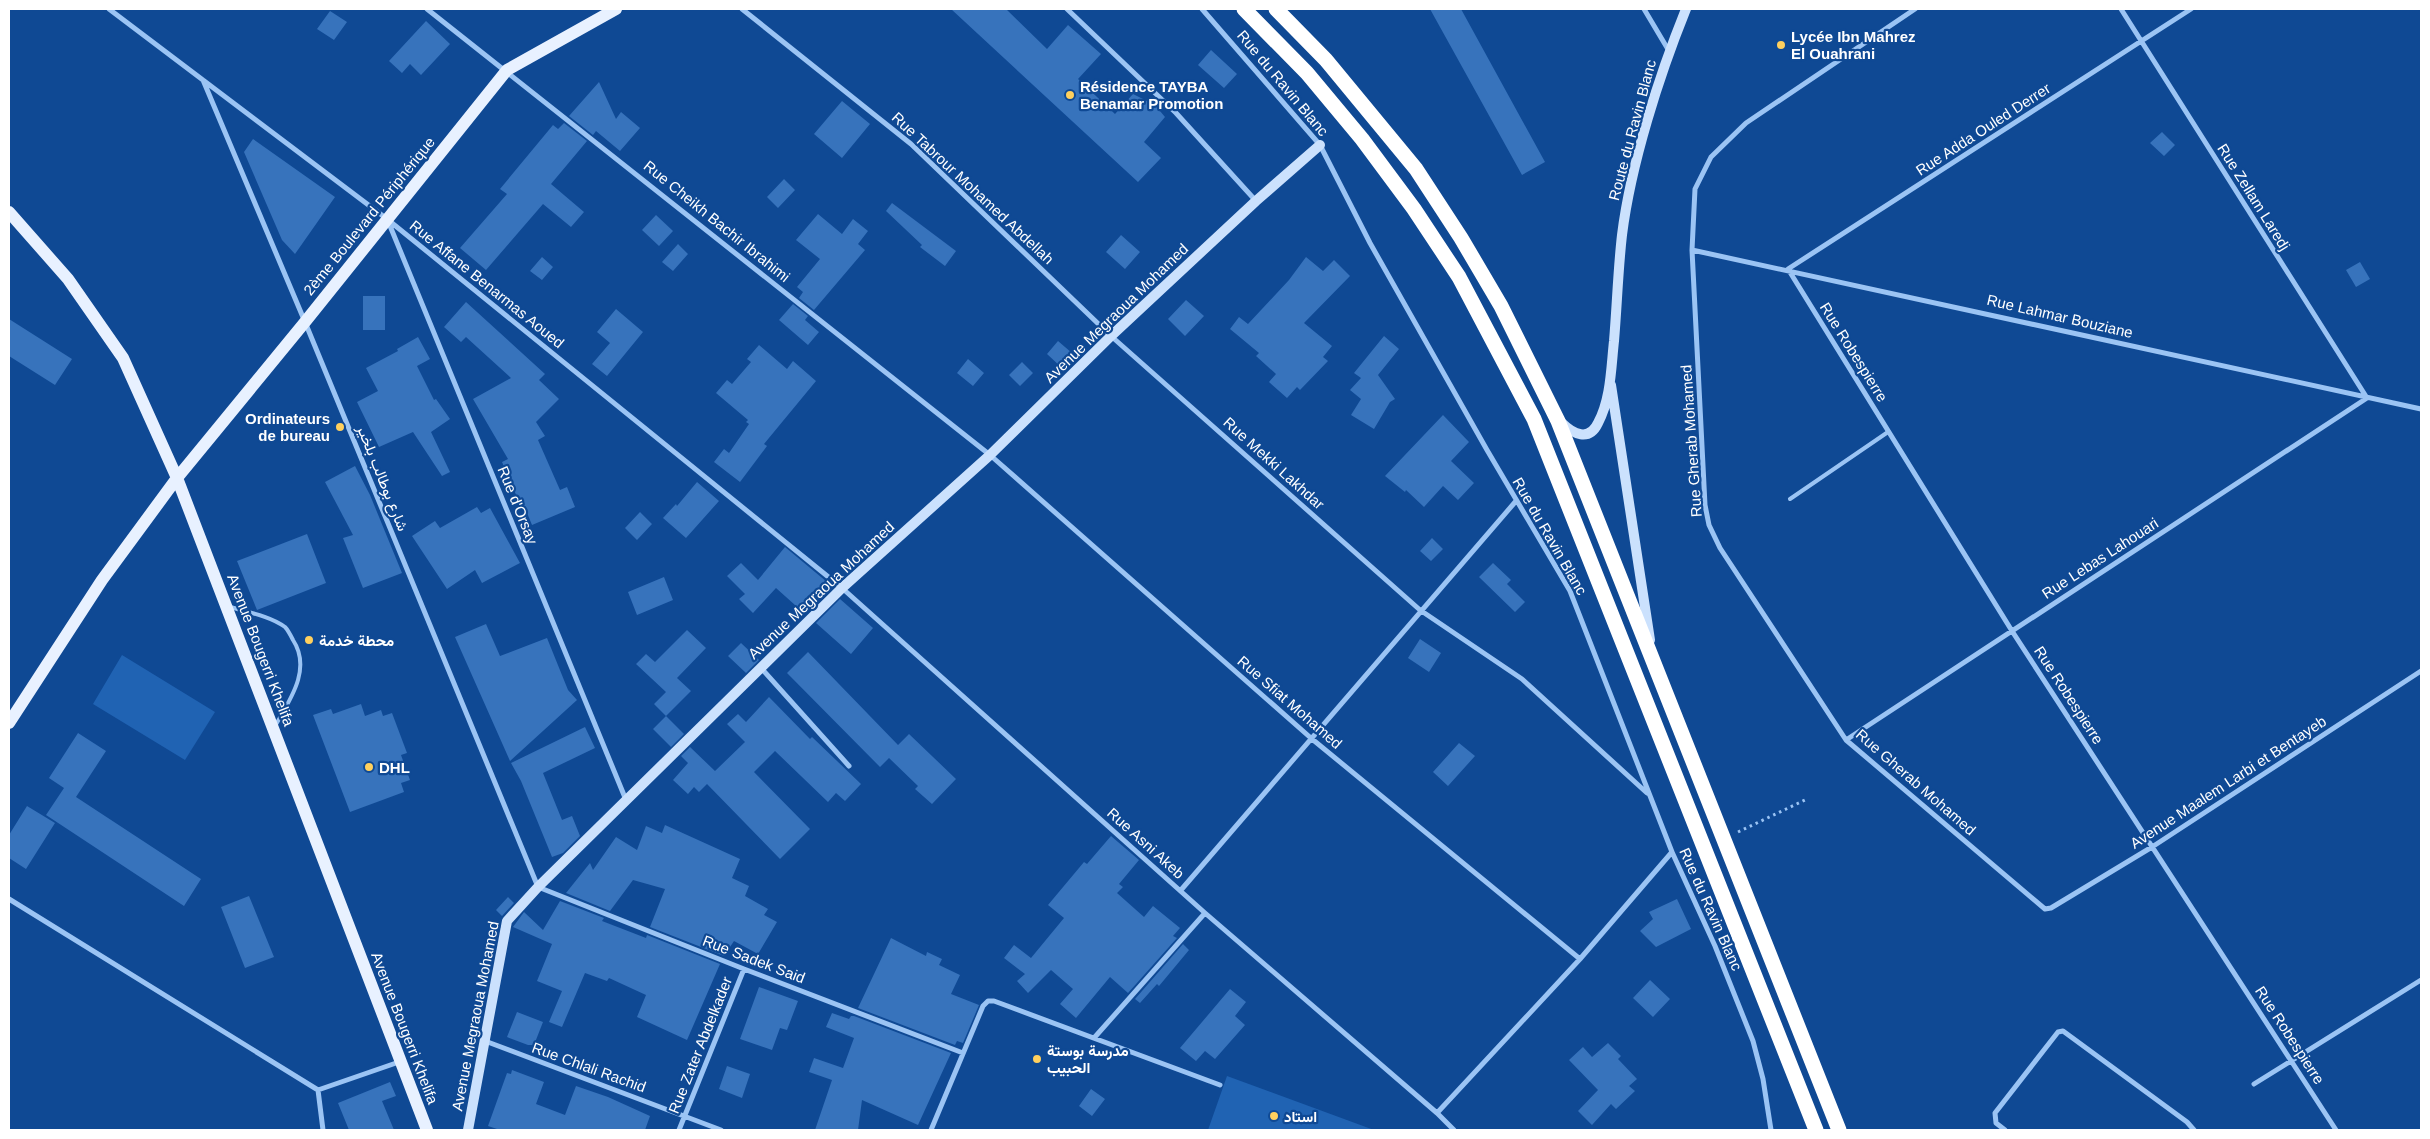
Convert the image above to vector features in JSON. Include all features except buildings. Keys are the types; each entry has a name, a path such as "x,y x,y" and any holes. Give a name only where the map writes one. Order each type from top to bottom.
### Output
{"highway":[{"path":"1244,9 1307,73 1362,139 1414,209 1459,278 1534,419 1816,1130"},
{"path":"1276,9 1326,60 1416,170 1461,238 1502,306 1550,405 1839,1130"}],"main road":[{"name":"2ème Boulevard Périphérique","path":"9,723 102,580 177,478 306,322 507,70 616,9"},
{"name":"Avenue Bougerri Khelifa","path":"9,212 68,279 123,358 177,478 274,728 399,1062 427,1130"}],"street":[{"name":"Rue Affane Benarmas Aoued","path":"109,9 387,219 842,588"},
{"name":"Rue Cheikh Bachir Ibrahimi","path":"428,9 990,455"},
{"name":"Rue Tabrour Mohamed Abdellah","path":"742,9 911,144 1111,336"},
{"path":"1067,9 1176,113 1256,201"},
{"name":"Rue du Ravin Blanc","path":"1202,9 1320,145 1370,243 1570,591 1672,852 1715,946 1753,1042 1762,1079 1770,1130"},
{"path":"1644,9 1669,51"},
{"name":"Route du Ravin Blanc","path":"1610,382 1622,234 1634,170 1669,51 1686,9"},
{"name":"Rue Gherab Mohamed","path":"1915,9 1746,123 1712,157 1695,189 1692,250 1705,505 1709,525 1720,548 1846,740 2045,908"},
{"name":"Rue Zellam Laredj","path":"2121,9 2367,398"},
{"name":"Rue Adda Ouled Derrer","path":"1788,269 2192,9"},
{"name":"شارع بوطالب بلخير","path":"202,80 306,322 538,886"},
{"name":"Avenue Megraoua Mohamed","path":"468,1130 506,922 538,886 842,588 990,455 1111,336 1256,201 1320,145"},
{"name":"Rue d'Orsay","path":"387,219 626,801"},
{"name":"Rue Lahmar Bouziane","path":"1692,250 1788,269 2421,409"},
{"name":"Rue Robespierre","path":"1788,269 2012,631 2336,1130"},
{"name":"Rue Mekki Lakhdar","path":"1111,336 1420,610 1522,679 1649,795"},
{"path":"1550,405 1570,431 1579,435 1589,433 1598,424 1610,382"},
{"path":"1610,382 1652,659"},
{"name":"Rue Lebas Lahouari","path":"1846,740 2367,398"},
{"name":"Rue Sfiat Mohamed","path":"990,455 1312,739 1580,959"},
{"path":"1180,890 1516,500"},
{"name":"Rue Asni Akeb","path":"842,588 1205,913 1437,1113 1454,1130"},
{"path":"760,667 849,766"},
{"name":"Avenue Maalem Larbi et Bentayeb","path":"2045,908 2051,908 2152,847 2421,671"},
{"path":"1437,1113 1580,959 1672,852"},
{"name":"Rue Sadek Said","path":"538,886 744,969 963,1053"},
{"path":"9,899 318,1090"},
{"path":"1094,1038 1205,913"},
{"name":"Rue Zater Abdelkader","path":"679,1130 744,969"},
{"path":"2254,1084 2421,980"},
{"path":"931,1130 983,1006 988,1001 994,1001 1220,1085"},
{"path":"2005,1130 1996,1123 1995,1113 2058,1032 2063,1031 2187,1122 2194,1130"},
{"name":"Rue Chlali Rachid","path":"484,1041 721,1130"},
{"path":"318,1090 399,1062"},
{"path":"318,1090 323,1130"}],"lane":[{"path":"1790,499 1888,432"},
{"path":"227,606 260,616 286,627 296,643 302,661 295,690 274,728"}],"path":[{"path":"1736,833 1805,800"}],"shaded area":[{"path":"122,655 215,712 185,760 93,704"},
{"name":"استاد","path":"1227,1076 1374,1130 1208,1130"}],"place":[{"name":"Lycée Ibn Mahrez El Ouahrani","path":"1781,45"},
{"name":"Résidence TAYBA Benamar Promotion","path":"1070,95"},
{"name":"Ordinateurs de bureau","path":"340,427"},
{"name":"محطة خدمة","path":"309,640"},
{"name":"DHL","path":"369,767"},
{"name":"مدرسة بوستة الحبيب","path":"1037,1059"},
{"name":"استاد","path":"1274,1116"}]}
